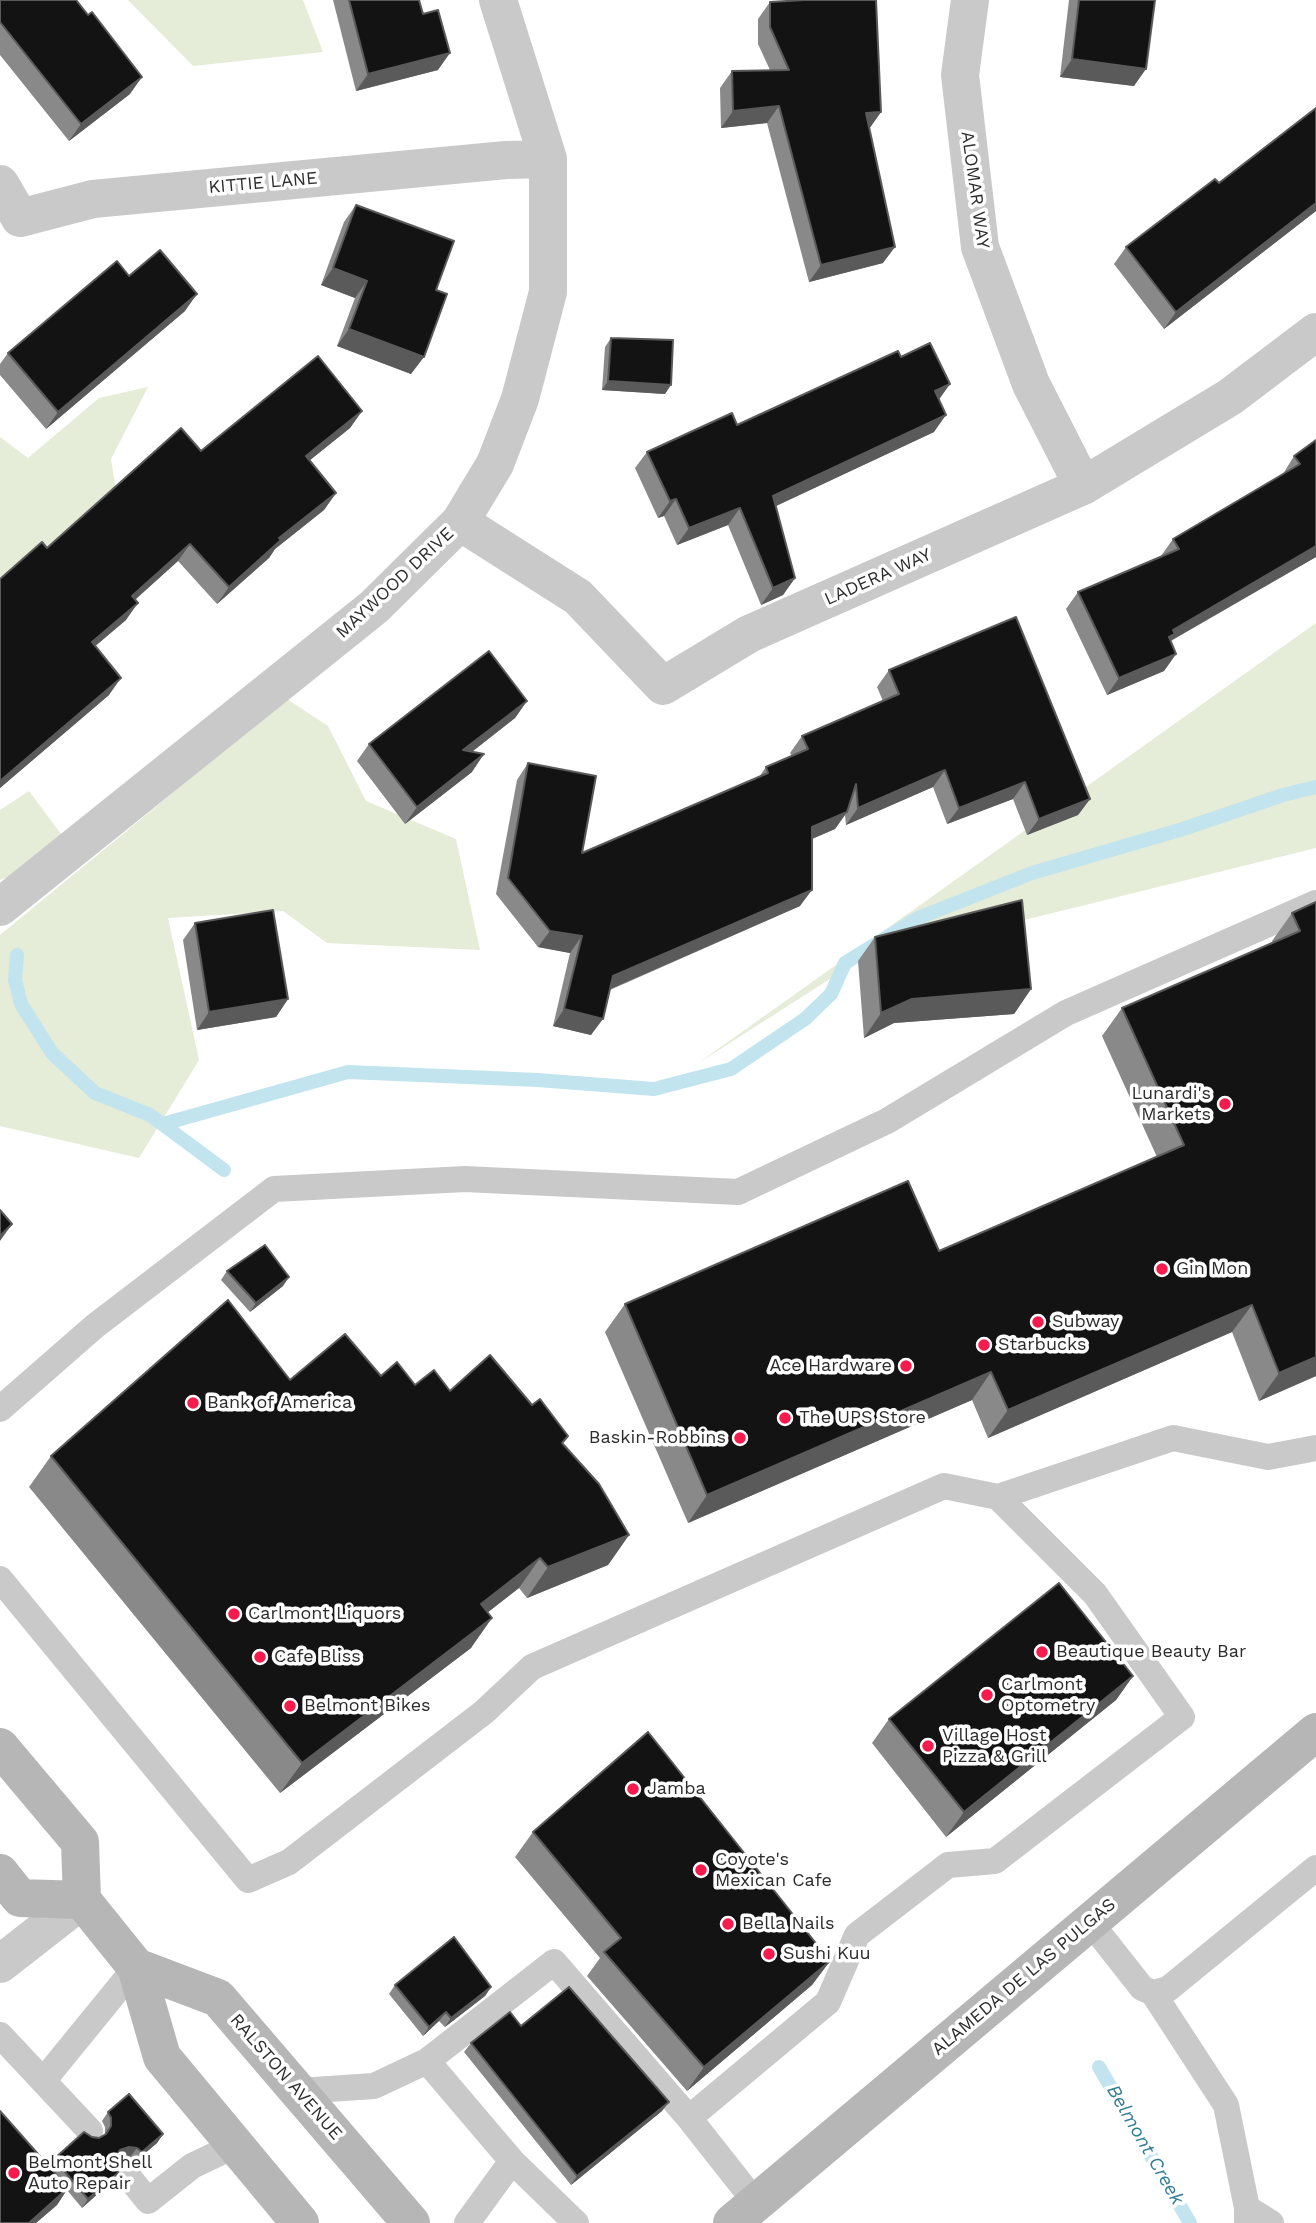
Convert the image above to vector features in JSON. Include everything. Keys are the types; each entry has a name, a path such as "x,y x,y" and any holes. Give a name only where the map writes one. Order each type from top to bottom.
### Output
{"main road":[{"name":"ALAMEDA DE LAS PULGAS","path":"744,2213 1316,1732"},
{"path":"0,1747 80,1842 82,1900 136,1967 162,2056 300,2223"},
{"path":"0,1873 20,1898 82,1900"},
{"name":"RALSTON AVENUE","path":"136,1967 218,1997 411,2223"}],"street":[{"name":"MAYWOOD DRIVE","path":"0,907 374,607 460,522 495,464 515,412 548,292 548,159 498,0"},
{"name":"ALOMAR WAY","path":"970,0 960,75 980,247 1031,384 1083,486"},
{"name":"KITTIE LANE","path":"0,184 20,218 93,199 506,160 548,159"},
{"name":"LADERA WAY","path":"460,522 578,597 663,686 749,634 1083,486 1230,397 1316,332"},
{"path":"0,1964 82,1900"}],"lane":[{"path":"0,1409 95,1326 274,1189 465,1179 738,1192 887,1121 1066,1013 1316,903"},
{"path":"0,1579 248,1880 289,1862 484,1712 533,1667 944,1486 998,1497 1173,1438 1268,1457 1316,1448"},
{"path":"689,2118 828,2002 857,1935 948,1865 995,1861 1182,1717 1095,1594 998,1497"},
{"path":"1153,1993 1168,1989 1316,1868"},
{"path":"1090,1922 1142,1988 1153,1993 1226,2105 1247,2216 1271,2223"},
{"path":"299,2091 374,2086 427,2061 555,1962 689,2118 744,2213"},
{"path":"43,2081 136,1967"},
{"path":"0,2035 90,2131"},
{"path":"427,2061 512,2161 576,2223"},
{"path":"124,2171 148,2201 192,2166 236,2145"},
{"path":"467,2223 512,2161"}],"green space":[{"path":"128,0 303,0 323,52 193,66"},
{"path":"148,387 111,459 124,542 0,597 0,437 28,458 99,398"},
{"path":"1316,623 1316,848 858,961 697,1064"},
{"path":"287,699 328,726 366,801 456,839 480,950 327,943 283,911 168,918 199,1060 139,1158 0,1126 0,935"},
{"path":"29,791 61,834 13,875 0,880 0,810"}],"building":[{"path":"0,0 76,0 88,15 92,12 142,77 81,124 0,22"},
{"path":"349,0 419,0 423,14 438,10 450,53 368,74"},
{"path":"876,0 881,112 866,113 895,247 821,265 779,106 733,111 732,71 789,70 770,27 770,2"},
{"path":"1079,0 1155,0 1146,69 1072,59"},
{"path":"1316,108 1316,203 1176,312 1126,247 1215,179 1219,183"},
{"path":"356,205 454,241 436,290 447,294 424,357 349,329 367,281 333,268"},
{"path":"160,250 197,294 58,412 8,353 117,261 129,276"},
{"path":"611,338 673,340 671,385 608,381"},
{"path":"930,343 950,384 935,391 946,415 773,496 795,578 773,588 740,508 689,528 676,499 670,501 647,452 732,413 737,425 898,351 901,357"},
{"path":"318,356 362,411 306,456 336,493 279,538 281,540 229,587 190,544 132,596 138,603 92,642 121,678 0,781 0,579 42,542 47,548 181,428 201,451"},
{"path":"1316,440 1316,546 1173,630 1175,634 1169,637 1176,654 1119,678 1078,592 1179,549 1173,539 1300,464 1294,456"},
{"path":"1016,617 1090,799 1039,819 1025,782 959,808 945,770 858,808 856,784 847,812 812,827 812,890 613,976 603,1019 564,1009 582,936 550,931 508,878 528,763 596,776 582,853 768,773 766,767 808,749 802,736 899,694 889,670"},
{"path":"489,651 527,701 463,750 484,754 417,807 369,744"},
{"path":"1022,900 1031,989 912,999 881,1013 875,937"},
{"path":"1316,902 1316,1357 1279,1373 1252,1305 1008,1410 991,1372 707,1495 625,1304 908,1181 939,1251 1184,1145 1122,1008 1300,931 1292,913"},
{"path":"273,910 288,999 209,1012 195,923"},
{"path":"0,1210 12,1224 0,1236"},
{"path":"265,1245 289,1277 256,1303 227,1271"},
{"path":"228,1300 290,1380 345,1334 381,1376 397,1362 415,1385 434,1370 450,1391 490,1355 532,1405 540,1399 568,1436 562,1443 599,1484 629,1535 548,1567 540,1558 481,1604 492,1618 302,1763 51,1456"},
{"path":"1059,1583 1133,1676 964,1812 889,1719"},
{"path":"648,1732 830,1961 704,2067 604,1952 621,1938 533,1832"},
{"path":"454,1937 491,1987 451,2018 446,2012 429,2027 395,1985"},
{"path":"569,1987 669,2102 577,2176 471,2043 510,2012 521,2026"},
{"path":"129,2094 163,2134 142,2152 129,2147 120,2150 115,2164 118,2173 88,2199 54,2159 84,2132 99,2138 106,2134 111,2126 108,2112"},
{"path":"0,2111 68,2188 29,2223 0,2223"}],"waterway":[{"path":"163,1124 348,1072 538,1080 654,1089 731,1069 805,1019 831,994 845,963 918,918 1032,873 1316,787"},
{"name":"Belmont Creek","path":"17,955 15,980 21,1004 52,1053 95,1093 150,1115 224,1170"},
{"name":"Belmont Creek","path":"1099,2067 1190,2223"}],"place":[{"name":"Lunardi's Markets","path":"1225,1104"},
{"name":"Gin Mon","path":"1162,1269"},
{"name":"Subway","path":"1038,1322"},
{"name":"Starbucks","path":"984,1345"},
{"name":"Ace Hardware","path":"906,1366"},
{"name":"Bank of America","path":"193,1403"},
{"name":"The UPS Store","path":"785,1418"},
{"name":"Baskin-Robbins","path":"740,1438"},
{"name":"Carlmont Liquors","path":"234,1614"},
{"name":"Beautique Beauty Bar","path":"1042,1652"},
{"name":"Cafe Bliss","path":"260,1657"},
{"name":"Carlmont Optometry","path":"987,1695"},
{"name":"Belmont Bikes","path":"290,1706"},
{"name":"Village Host Pizza & Grill","path":"928,1746"},
{"name":"Jamba","path":"633,1789"},
{"name":"Coyote's Mexican Cafe","path":"701,1870"},
{"name":"Bella Nails","path":"728,1924"},
{"name":"Sushi Kuu","path":"769,1954"},
{"name":"Belmont Shell Auto Repair","path":"14,2173"}]}
